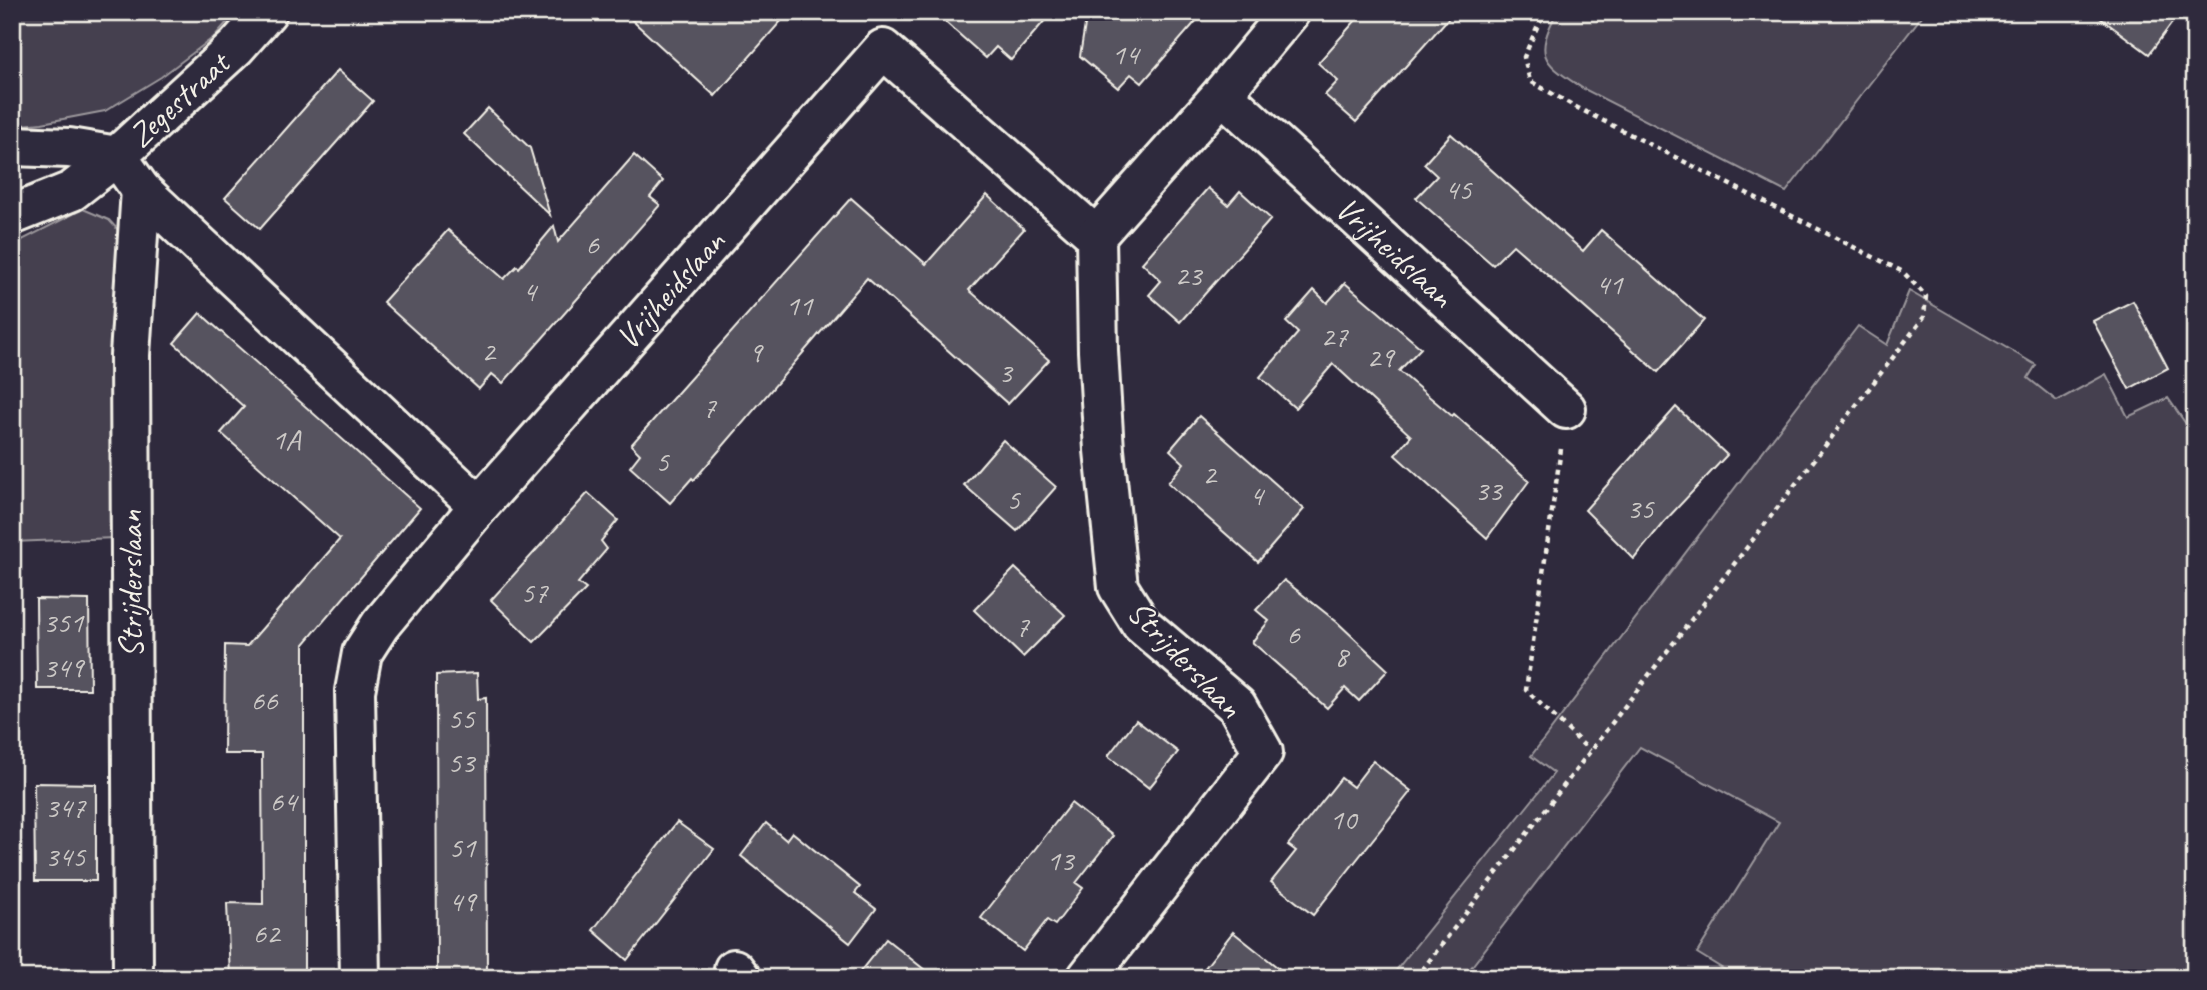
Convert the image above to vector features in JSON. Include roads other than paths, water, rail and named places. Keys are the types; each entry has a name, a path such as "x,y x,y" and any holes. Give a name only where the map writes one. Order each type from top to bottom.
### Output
{"street":[{"name":"Zegestraat","path":"12,215 72,191 117,156 236,47 267,12"},
{"path":"1096,236 1222,94 1290,12"},
{"name":"Vrijheidslaan","path":"479,506 883,49 1096,236"},
{"name":"Vrijheidslaan","path":"1222,94 1566,409"},
{"name":"Zegestraat","path":"12,146 69,148 117,156"},
{"path":"117,156 141,190 479,506 380,625 362,653 355,691 360,978"},
{"name":"Strijderslaan","path":"133,978 130,355 141,190"},
{"name":"Strijderslaan","path":"1087,978 1263,752 1237,706 1141,624 1118,587 1104,450 1098,351 1096,236"}]}
